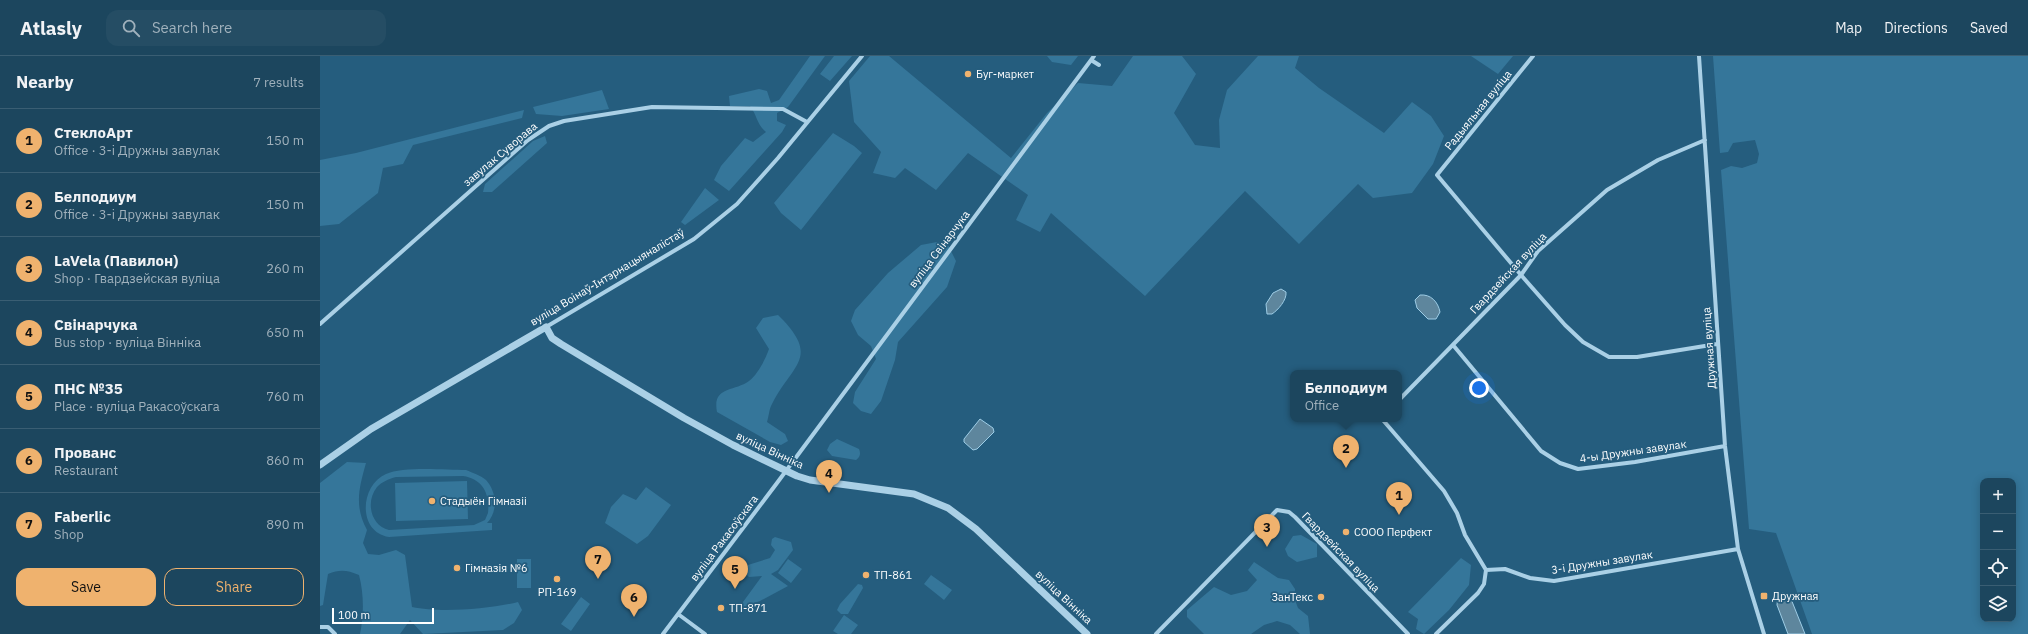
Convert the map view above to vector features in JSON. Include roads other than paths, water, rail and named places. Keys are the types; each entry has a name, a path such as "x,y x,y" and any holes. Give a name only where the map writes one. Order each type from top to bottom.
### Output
{"street":[{"name":"вуліца Воінаў-Інтэрнацыяналістаў","path":"320,465 371,428 546,327 694,239 737,204 862,56"},
{"name":"Радыяльная вуліца","path":"1521,275 1437,175 1533,56"},
{"name":"Дружная вуліца","path":"1698,56 1706,140 1717,344 1725,446 1738,549 1764,634"},
{"path":"1093,58 1098,65"},
{"name":"вуліца Свінарчука","path":"799,452 1093,58"},
{"name":"завулак Суворава","path":"320,324 522,145 549,126 564,121 652,107 783,109 807,122"},
{"name":"Гвардзейская вуліца","path":"1402,397 1521,275 1538,251 1607,190 1658,160 1706,140"},
{"path":"1521,275 1564,325 1583,342 1609,357 1637,357 1717,344"},
{"name":"вуліца Вінніка","path":"546,327 552,338 561,344 684,418 786,472 810,480 914,494 948,508 976,529 1088,634"},
{"name":"4-ы Дружны завулак","path":"1453,345 1541,451 1560,463 1578,468 1635,462 1725,446"},
{"path":"1385,422 1444,491 1457,513 1465,535 1486,570 1484,584 1478,593 1436,634"},
{"name":"вуліца Ракасоўскага","path":"663,634 786,472 799,452"},
{"name":"Гвардзейская вуліца","path":"1156,634 1277,510 1289,512 1295,517 1408,634"},
{"name":"3-і Дружны завулак","path":"1486,570 1505,569 1530,578 1554,581 1738,549"},
{"path":"678,614 705,634"},
{"path":"320,627 328,626 335,634"}],"place":[{"name":"Буг-маркет","path":"968,74"},
{"name":"Белподиум","path":"1346,468"},
{"name":"Свінарчука","path":"829,493"},
{"name":"Стадыён Гімназіі","path":"432,501"},
{"name":"СтеклоАрт","path":"1399,515"},
{"name":"СООО Перфект","path":"1346,532"},
{"name":"LaVela (Павилон)","path":"1267,547"},
{"name":"Гімназія №6","path":"457,568"},
{"name":"ТП-861","path":"866,575"},
{"name":"РП-169","path":"557,579"},
{"name":"Faberlic","path":"598,579"},
{"name":"ПНС №35","path":"735,589"},
{"name":"Дружная","path":"1764,596"},
{"name":"ЗанТекс","path":"1321,597"},
{"name":"ТП-871","path":"721,608"},
{"name":"Прованс","path":"634,617"}]}
